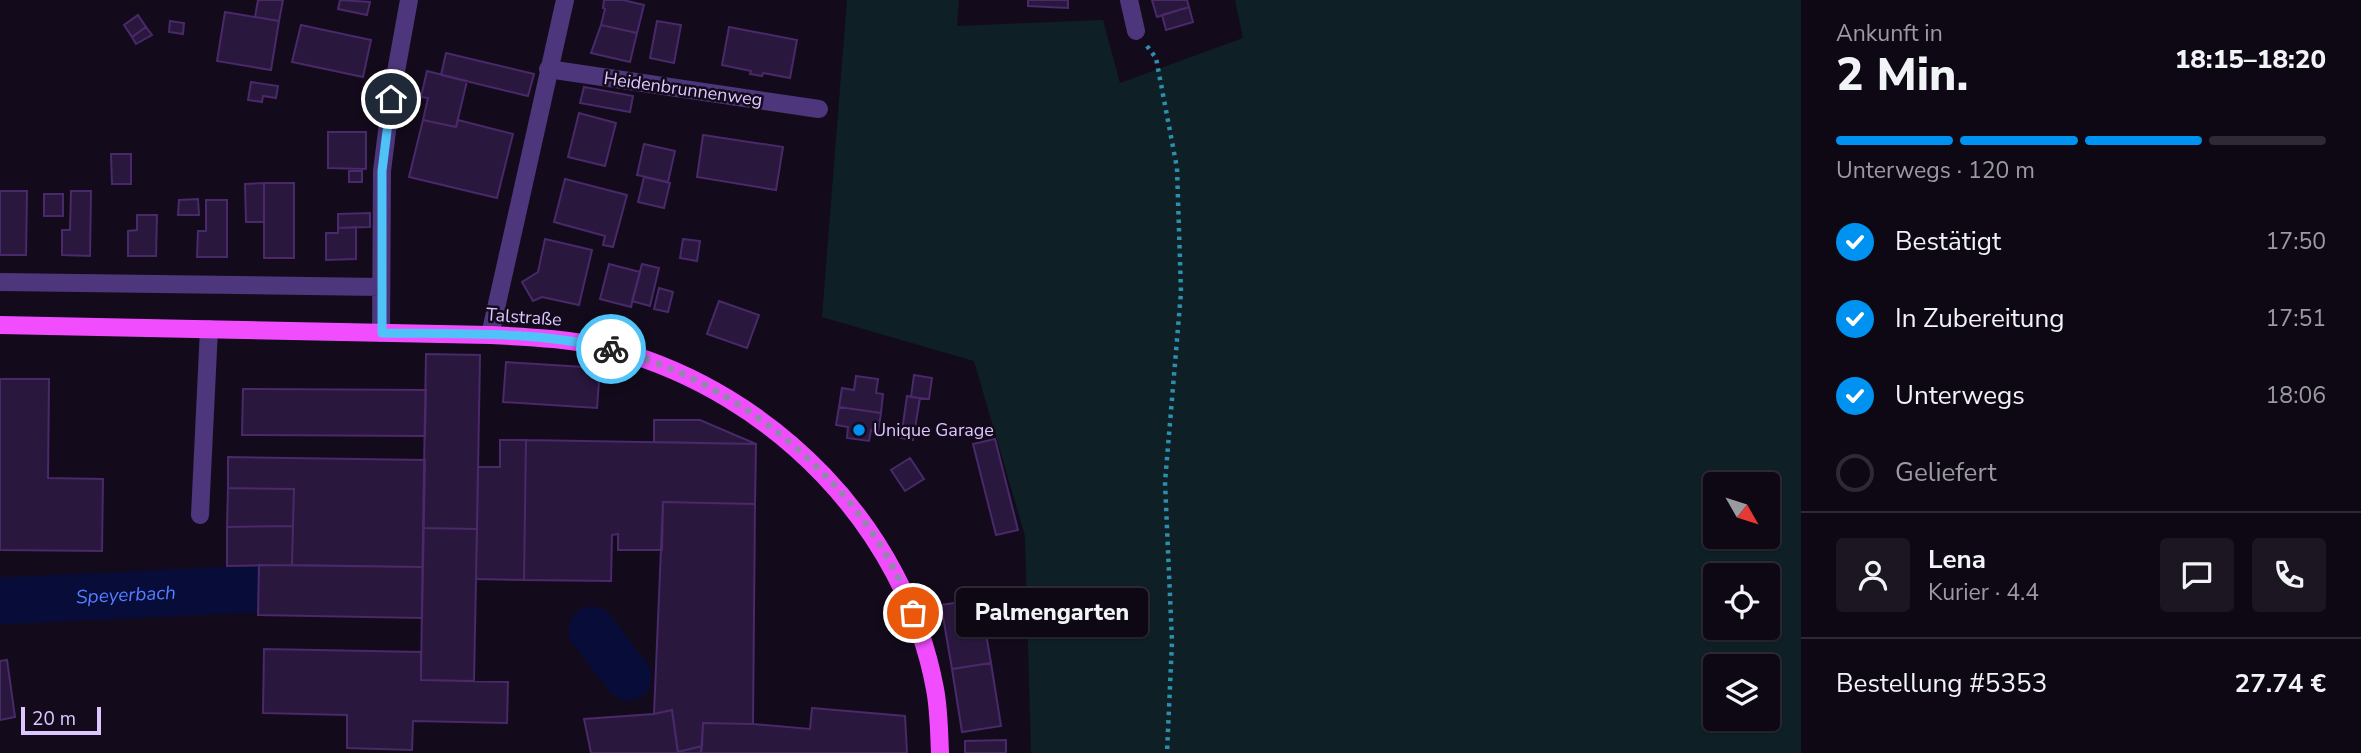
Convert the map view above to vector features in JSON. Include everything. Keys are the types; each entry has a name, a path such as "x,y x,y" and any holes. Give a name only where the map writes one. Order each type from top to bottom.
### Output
{"main road":[{"name":"Talstraße","path":"0,325 490,335 585,343 618,351 700,381 769,426 800,452 856,511 879,544 908,600 935,689 940,753"}],"street":[{"path":"382,333 382,171 391,99 409,0"},
{"path":"490,335 565,0"},
{"path":"1129,0 1136,31"},
{"name":"Heidenbrunnenweg","path":"548,69 819,108"},
{"path":"0,282 381,287"},
{"path":"200,516 209,329"}],"path":[{"path":"1136,31 1156,58 1177,168 1181,292 1165,482 1172,642 1167,753"}],"shaded area":[{"path":"847,0 959,0 957,26 1103,20 1120,83 1243,38 1235,0 1801,0 1801,753 1031,753 1025,536 974,361 822,317"}],"building":[{"path":"258,0 283,0 279,21 255,17"},
{"path":"340,0 370,2 367,15 338,9"},
{"path":"604,0 623,0 644,5 637,33 601,25"},
{"path":"1028,0 1068,0 1068,8 1028,6"},
{"path":"1152,0 1187,0 1189,7 1157,17"},
{"path":"1189,7 1193,22 1166,30 1162,15"},
{"path":"225,12 279,21 271,70 217,61"},
{"path":"138,15 146,27 132,37 124,25"},
{"path":"170,21 184,23 183,34 169,32"},
{"path":"657,21 681,25 674,63 650,58"},
{"path":"301,25 371,40 363,77 292,62"},
{"path":"601,25 637,33 630,62 591,53"},
{"path":"146,27 152,35 136,44 132,37"},
{"path":"729,27 797,40 790,78 763,73 762,76 750,74 751,71 722,65"},
{"path":"446,53 534,74 528,96 441,75"},
{"path":"427,71 467,81 456,127 423,120 428,98 421,97"},
{"path":"251,82 278,86 276,98 263,96 262,102 248,100"},
{"path":"584,87 633,96 630,112 580,103"},
{"path":"579,113 616,123 605,166 568,157"},
{"path":"423,120 456,127 458,120 513,134 497,198 409,177"},
{"path":"328,132 366,132 366,169 328,168"},
{"path":"703,135 783,147 776,190 697,177"},
{"path":"644,144 675,151 668,182 637,175"},
{"path":"111,154 131,154 131,184 112,184"},
{"path":"349,171 362,171 362,182 349,182"},
{"path":"644,177 670,183 664,208 638,202"},
{"path":"565,179 627,195 613,247 603,245 605,236 554,222"},
{"path":"264,183 294,183 294,258 264,258"},
{"path":"264,183 264,222 246,222 245,184"},
{"path":"0,191 27,191 26,255 0,255"},
{"path":"71,191 91,191 90,256 62,255 62,230 70,230"},
{"path":"44,194 63,194 63,216 44,216"},
{"path":"198,199 199,215 178,215 179,200"},
{"path":"206,200 227,200 227,257 197,257 198,231 206,231"},
{"path":"370,213 370,227 338,228 338,214"},
{"path":"137,215 157,215 156,256 128,256 128,231 137,230"},
{"path":"356,227 356,259 326,260 326,233 338,233 338,228"},
{"path":"545,239 592,250 579,305 542,297 533,301 522,282 538,272"},
{"path":"683,239 700,241 697,261 680,258"},
{"path":"609,264 640,272 631,307 600,299"},
{"path":"642,264 659,268 650,306 632,301"},
{"path":"659,288 673,292 668,312 654,309"},
{"path":"719,301 759,315 747,348 707,334"},
{"path":"426,354 480,355 477,529 423,528"},
{"path":"506,362 600,368 597,408 503,402"},
{"path":"914,375 932,378 929,399 911,397"},
{"path":"856,376 878,379 876,393 883,394 881,413 839,407 842,388 854,390"},
{"path":"0,379 49,379 48,478 103,479 102,551 0,550"},
{"path":"243,389 426,390 425,436 242,435"},
{"path":"907,396 920,398 913,440 901,438"},
{"path":"839,407 881,413 878,432 871,430 869,441 847,438 848,427 836,425"},
{"path":"654,420 700,420 756,444 654,442"},
{"path":"995,439 1018,530 996,535 973,444"},
{"path":"500,440 526,440 524,580 476,579 478,467 500,467"},
{"path":"526,440 756,444 755,504 663,502 662,550 618,550 618,534 612,535 611,581 524,580"},
{"path":"228,457 425,460 423,567 292,565 294,489 228,488"},
{"path":"910,458 924,479 905,491 891,470"},
{"path":"228,488 294,489 293,526 227,527"},
{"path":"663,502 755,504 753,724 703,723 702,746 678,752 672,710 654,714"},
{"path":"293,526 292,565 227,566 227,527"},
{"path":"423,528 477,529 474,681 421,680"},
{"path":"259,565 423,567 422,618 258,615"},
{"path":"980,599 991,663 952,669 941,605"},
{"path":"264,649 421,652 421,680 508,682 507,723 413,721 412,750 347,748 347,715 263,713"},
{"path":"7,660 15,717 0,720 0,661"},
{"path":"991,663 1001,726 962,732 952,669"},
{"path":"812,708 905,716 907,753 701,753 703,723 810,729"},
{"path":"672,710 678,753 591,753 584,719 654,714"},
{"path":"1006,740 1006,753 965,753 965,741"},
{"path":"702,746 701,753 678,753 678,752"}],"waterway":[{"name":"Speyerbach","path":"0,601 253,589"},
{"name":"Speyerbach","path":"592,630 628,677"}],"way so far":[{"path":"611,349 700,381 769,426 800,452 856,511 879,544 913,613"}],"place":[{"name":"Unique Garage","path":"859,430"},
{"name":"Palmengarten","path":"913,613"}],"route":[{"path":"391,99 382,171 382,333 543,338 611,349"}]}
